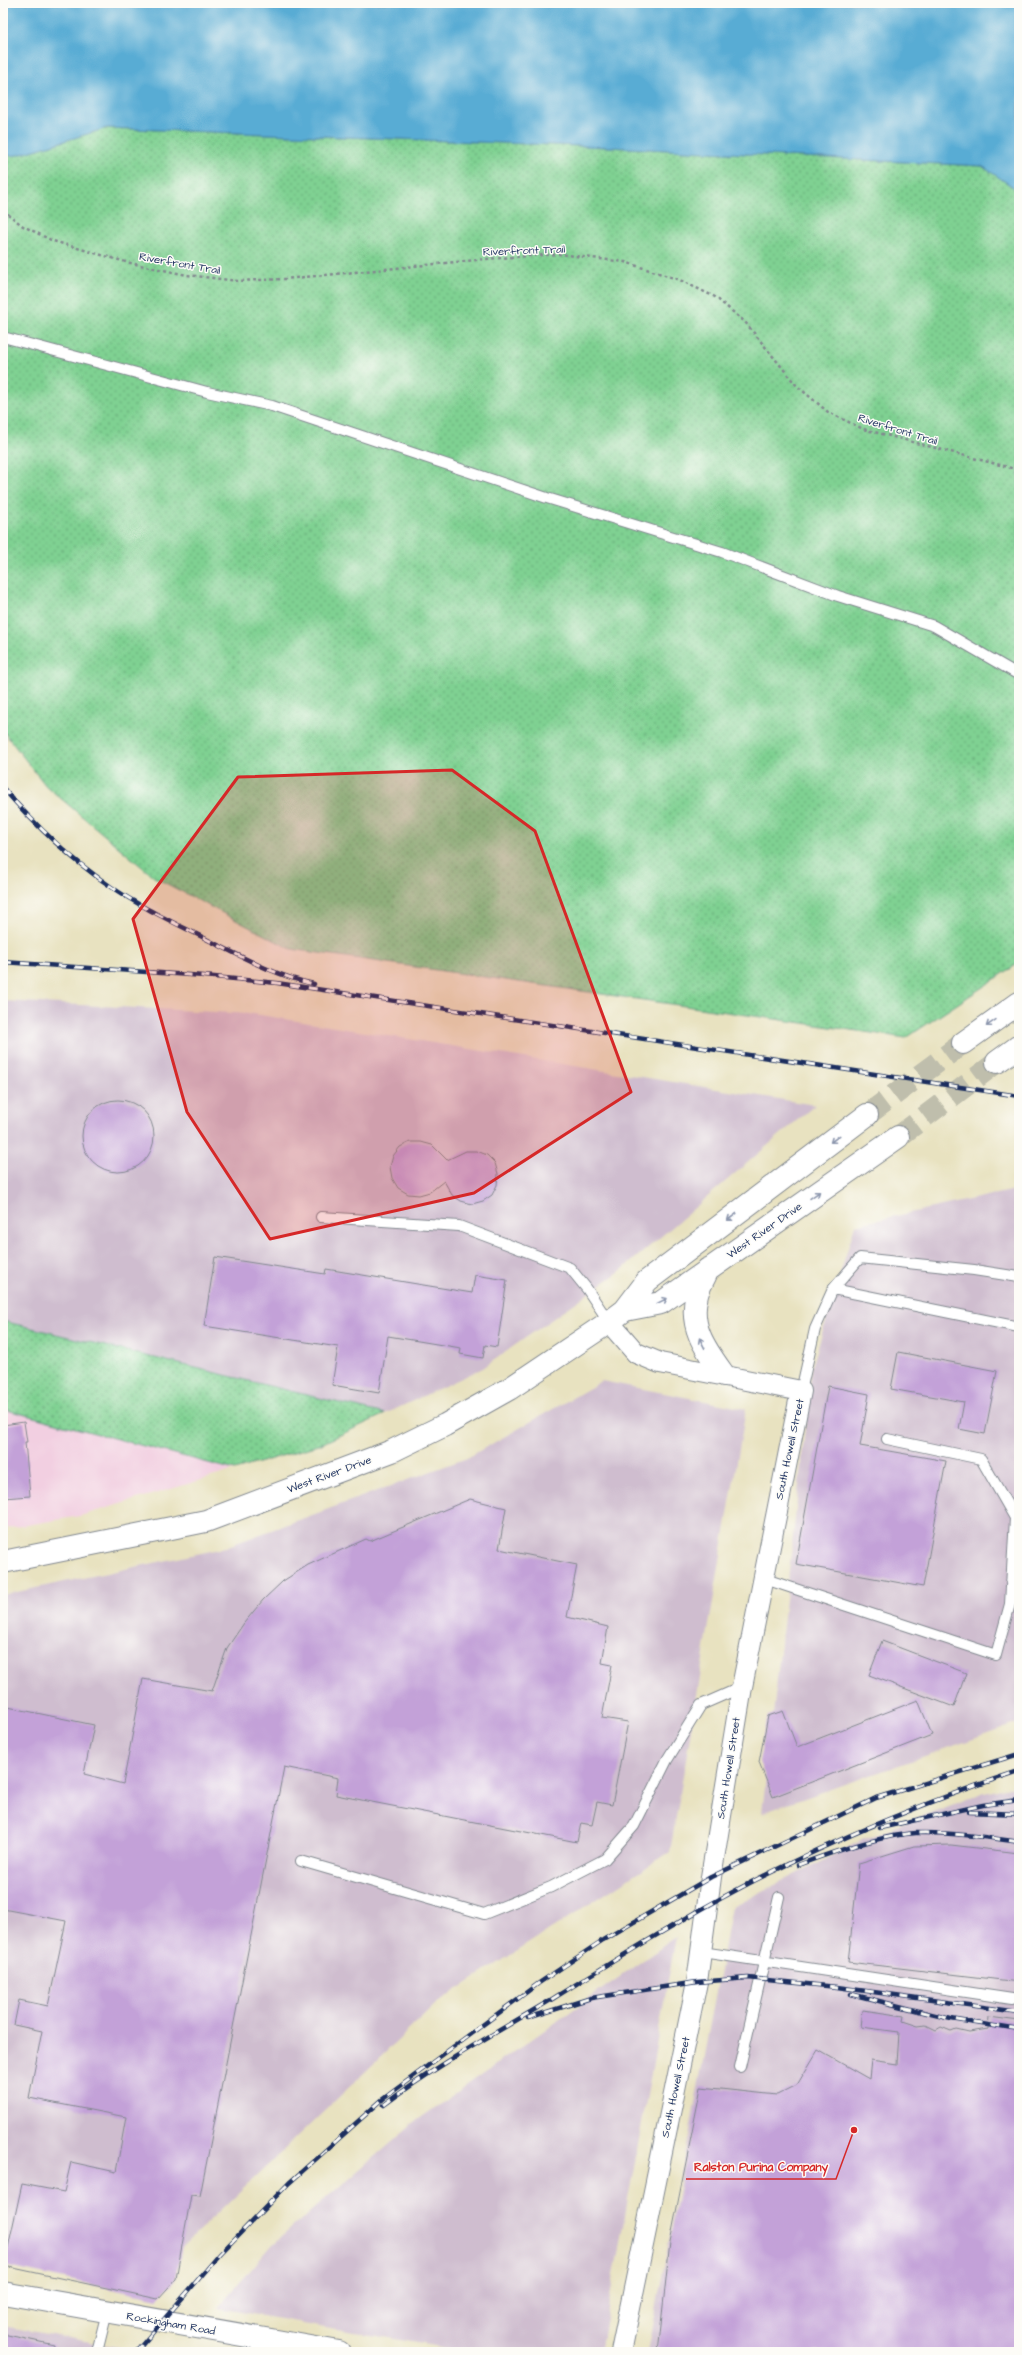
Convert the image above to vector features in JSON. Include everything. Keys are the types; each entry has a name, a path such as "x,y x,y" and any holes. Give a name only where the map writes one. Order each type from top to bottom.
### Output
{"main road":[{"path":"963,1043 1019,1003"},
{"path":"997,1062 1019,1046"},
{"name":"West River Drive","path":"3,1562 206,1521 392,1451 445,1425 509,1389 617,1316 647,1281 867,1115"},
{"name":"West River Drive","path":"617,1316 661,1302 898,1137"},
{"path":"708,1269 696,1296 696,1323 700,1342 724,1375"},
{"name":"Rockingham Road","path":"3,2293 306,2349 339,2352"}],"street":[{"name":"South Howell Street","path":"617,1316 636,1353 660,1363 801,1391 762,1578 742,1687 711,1876 702,1952 621,2352"}],"lane":[{"path":"3,337 207,392 272,406 547,498 722,552 838,596 934,626 1019,675"},
{"path":"321,1217 459,1226 570,1268 587,1289 617,1316"},
{"path":"801,1391 815,1329 833,1289 860,1258 974,1270 1019,1277"},
{"path":"833,1289 1019,1327"},
{"path":"762,1578 996,1655 1010,1604 1015,1518 981,1459 887,1438"},
{"path":"301,1861 484,1914 551,1887 605,1859 634,1826 667,1760 701,1705 742,1687"},
{"path":"740,2067 779,1897"},
{"path":"702,1952 1012,1999"},
{"path":"97,2352 107,2312"}],"path":[{"name":"Riverfront Trail","path":"3,210 23,226 53,241 126,262 172,272 238,281 285,279 486,259 559,254 625,262 680,280 716,297 745,322 797,386 828,412 863,429 1019,470"}],"highlighted area":[{"path":"452,770 535,831 631,1092 474,1193 270,1239 187,1112 133,919 238,777"}],"shaded area":[{"path":"3,1001 254,1014 815,1105 623,1269 483,1368 385,1414 3,1321"},
{"path":"1019,1189 1019,1723 762,1813 812,1367 855,1225"},
{"path":"602,1381 746,1409 670,1852 438,2002 142,2286 3,2260 3,1595 220,1549 467,1458"},
{"path":"3,1409 235,1470 80,1516 3,1529"},
{"path":"1019,1785 1019,2352 648,2352 732,1907 866,1838 980,1794"},
{"path":"676,1937 600,2352 469,2352 218,2308 273,2244 412,2124"},
{"path":"3,2326 123,2348 150,2352 3,2352"}],"green space":[{"path":"107,128 609,147 982,166 1019,191 1019,963 906,1038 291,949 154,877 46,786 3,731 3,156 18,155"},
{"path":"3,1321 385,1414 321,1444 235,1470 3,1409"}],"water":[{"path":"3,3 1019,3 1019,191 982,166 609,147 107,128 18,155 3,156"}],"building":[{"path":"118,1100 138,1106 148,1116 154,1136 148,1156 138,1166 118,1172 98,1166 88,1156 82,1136 88,1116 98,1106"},
{"path":"410,1142 421,1142 432,1145 447,1160 466,1151 477,1151 487,1155 495,1163 498,1174 497,1185 492,1195 483,1201 472,1204 461,1201 452,1195 444,1181 430,1192 419,1195 408,1194 398,1188 392,1178 390,1167 393,1156 400,1147"},
{"path":"215,1257 325,1274 326,1269 472,1293 475,1275 507,1280 497,1347 485,1345 483,1358 460,1354 461,1348 388,1336 379,1393 332,1385 338,1347 204,1326"},
{"path":"898,1352 997,1371 985,1434 959,1429 964,1402 891,1389"},
{"path":"828,1386 869,1394 860,1446 946,1461 923,1587 796,1564"},
{"path":"24,1422 27,1442 25,1442 30,1496 4,1498 3,1425"},
{"path":"470,1499 506,1508 499,1549 577,1565 567,1617 608,1627 602,1663 612,1665 602,1718 628,1722 612,1805 597,1802 592,1825 581,1823 577,1842 336,1795 338,1778 284,1767 200,2196 191,2195 176,2279 158,2299 4,2266 22,2184 64,2192 71,2162 116,2172 126,2117 29,2098 42,2031 14,2025 19,2000 48,2006 66,1921 3,1909 3,1706 94,1725 84,1774 123,1784 143,1679 212,1691 227,1648 244,1623 263,1600 283,1581 308,1565 366,1539 370,1541"},
{"path":"882,1641 966,1673 954,1707 869,1675"},
{"path":"918,1700 932,1735 773,1797 759,1762 768,1716 783,1711 797,1747"},
{"path":"951,1845 1019,1853 1019,1982 848,1962 859,1863 914,1846"},
{"path":"863,2010 904,2016 903,2021 918,2026 926,2025 936,2030 941,2027 951,2031 956,2029 969,2032 988,2029 989,2017 1019,2021 1019,2352 658,2352 670,2242 701,2087 777,2095 797,2085 818,2050 869,2079 871,2060 897,2064 899,2032 861,2027"},
{"path":"3,2334 54,2345 53,2352 3,2352"}],"tunnel":[{"path":"867,1115 963,1043"},
{"path":"898,1137 997,1062"}],"railway":[{"path":"3,788 40,828 67,853 121,894 246,959 286,976 314,984"},
{"path":"3,962 204,976 277,983 1019,1096"},
{"path":"136,2352 220,2254 289,2183 383,2099 539,1983 603,1940 711,1877 876,1798 1019,1754"},
{"path":"384,2105 465,2051 717,1900 809,1854 878,1823 1019,1771"},
{"path":"880,1828 983,1805 1019,1800"},
{"path":"969,1812 1019,1814"},
{"path":"798,1865 840,1850 902,1834 955,1834 1019,1842"},
{"path":"528,2018 591,1998 697,1982 748,1978 837,1987 1019,2012"},
{"path":"851,1994 951,2019 1019,2030"}],"place":[{"name":"Ralston Purina Company","path":"854,2130"}]}
